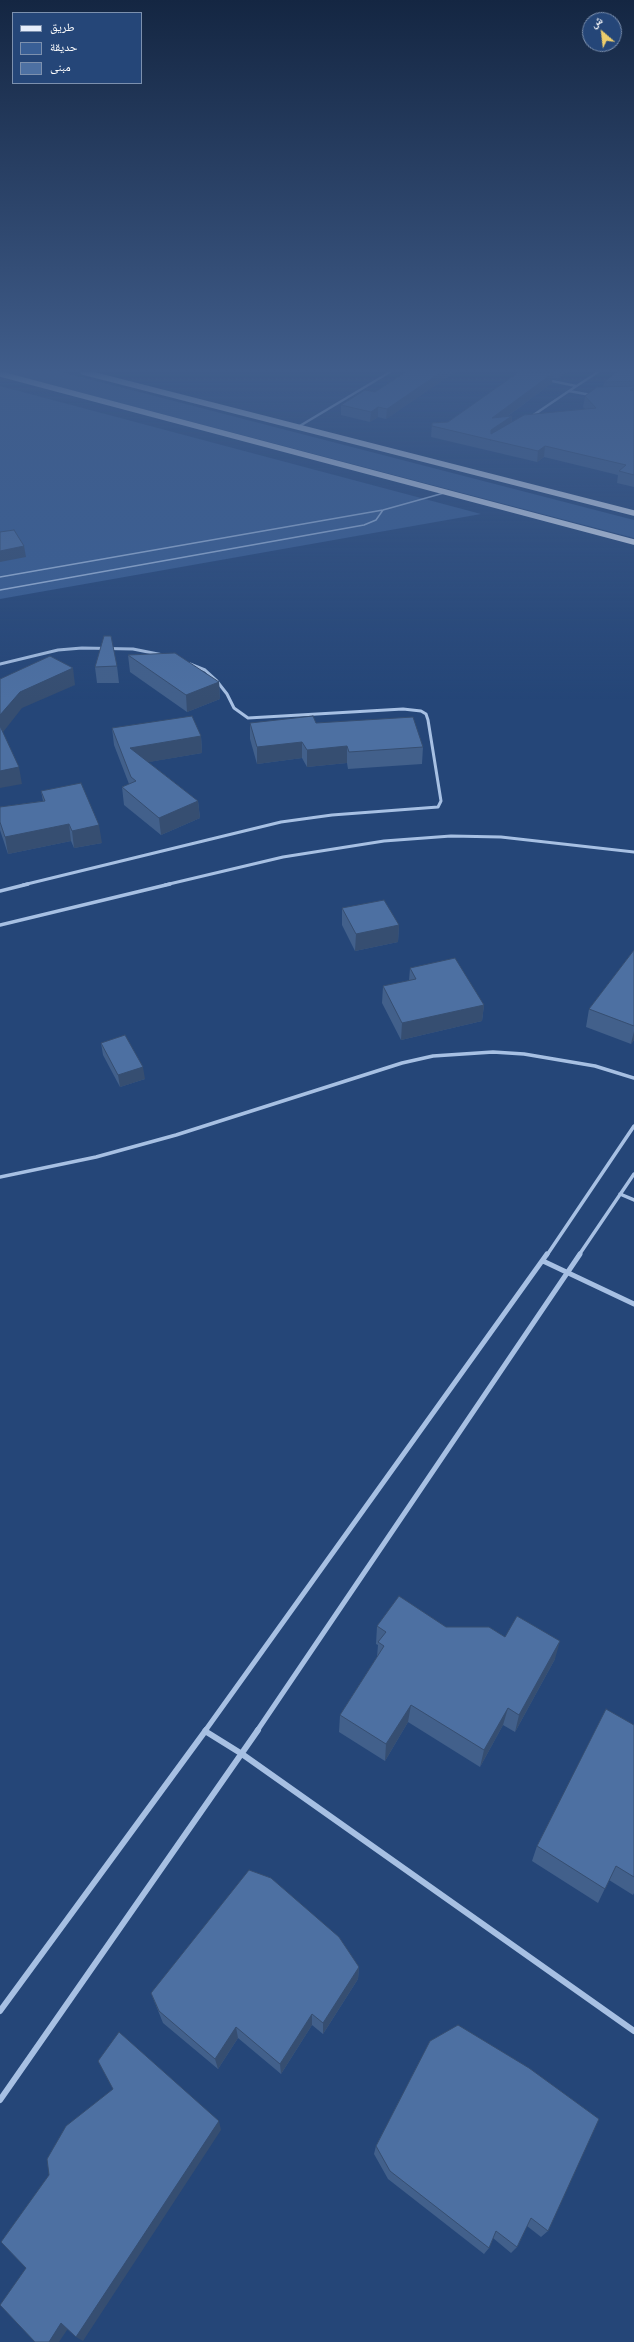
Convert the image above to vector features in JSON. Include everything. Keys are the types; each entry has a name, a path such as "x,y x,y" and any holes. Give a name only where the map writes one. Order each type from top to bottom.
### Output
{"main road":[{"path":"405,481 634,542"},
{"path":"510,481 634,513"}],"street":[{"path":"0,664 58,650 82,648 132,649 166,656"},
{"path":"0,891 281,822 340,814 429,809 438,807 441,801 428,720 426,714 421,711 403,709 248,718 234,708 227,694 216,680 205,670 184,661"},
{"path":"0,925 282,857 384,841 451,836 500,837 634,852"},
{"path":"0,1177 96,1157 176,1135 402,1063 433,1056 492,1052 524,1054 595,1066 634,1078"},
{"path":"0,2011 206,1731 542,1261 634,1126"},
{"path":"0,2100 242,1754 634,1174"},
{"path":"620,1194 634,1200"},
{"path":"542,1261 634,1304"},
{"path":"206,1731 242,1754 634,2031"}],"lane":[{"path":"0,577 383,510 445,492"},
{"path":"0,590 364,525 376,520 383,510"}],"green space":[{"path":"0,481 358,481 481,514 0,599"},
{"path":"418,481 484,481 634,520 634,538"}],"building":[{"path":"14,530 24,546 0,551 0,532"},
{"path":"104,636 111,636 117,666 95,667"},
{"path":"175,653 219,682 186,695 128,655"},
{"path":"50,656 73,668 20,692 0,715 0,679"},
{"path":"192,716 201,736 130,748 198,801 159,818 122,787 136,781 131,777 112,728"},
{"path":"313,716 316,723 413,717 423,747 349,752 347,746 307,750 302,742 257,747 250,723"},
{"path":"0,726 19,767 0,771"},
{"path":"81,783 99,825 72,831 69,824 5,837 0,822 0,807 45,801 41,791"},
{"path":"384,900 399,925 356,934 342,908"},
{"path":"634,950 634,1026 589,1009"},
{"path":"455,958 484,1005 402,1023 383,986 416,979 410,968"},
{"path":"125,1035 143,1067 118,1075 101,1043"},
{"path":"399,1596 446,1627 489,1627 505,1637 517,1616 560,1641 519,1715 508,1708 484,1750 411,1705 386,1744 340,1715 384,1646 378,1642 386,1632 377,1626"},
{"path":"606,1709 634,1725 634,1877 616,1866 605,1889 537,1846"},
{"path":"249,1870 271,1878 339,1937 359,1967 323,2023 312,2014 280,2064 236,2027 215,2059 159,2011 151,1993"},
{"path":"458,2025 529,2068 599,2119 548,2231 531,2218 517,2247 496,2231 489,2248 390,2171 376,2146 430,2041"},
{"path":"119,2032 219,2121 76,2337 61,2323 49,2342 35,2342 0,2305 26,2268 1,2242 49,2175 47,2159 66,2126 113,2089 98,2061"}]}
